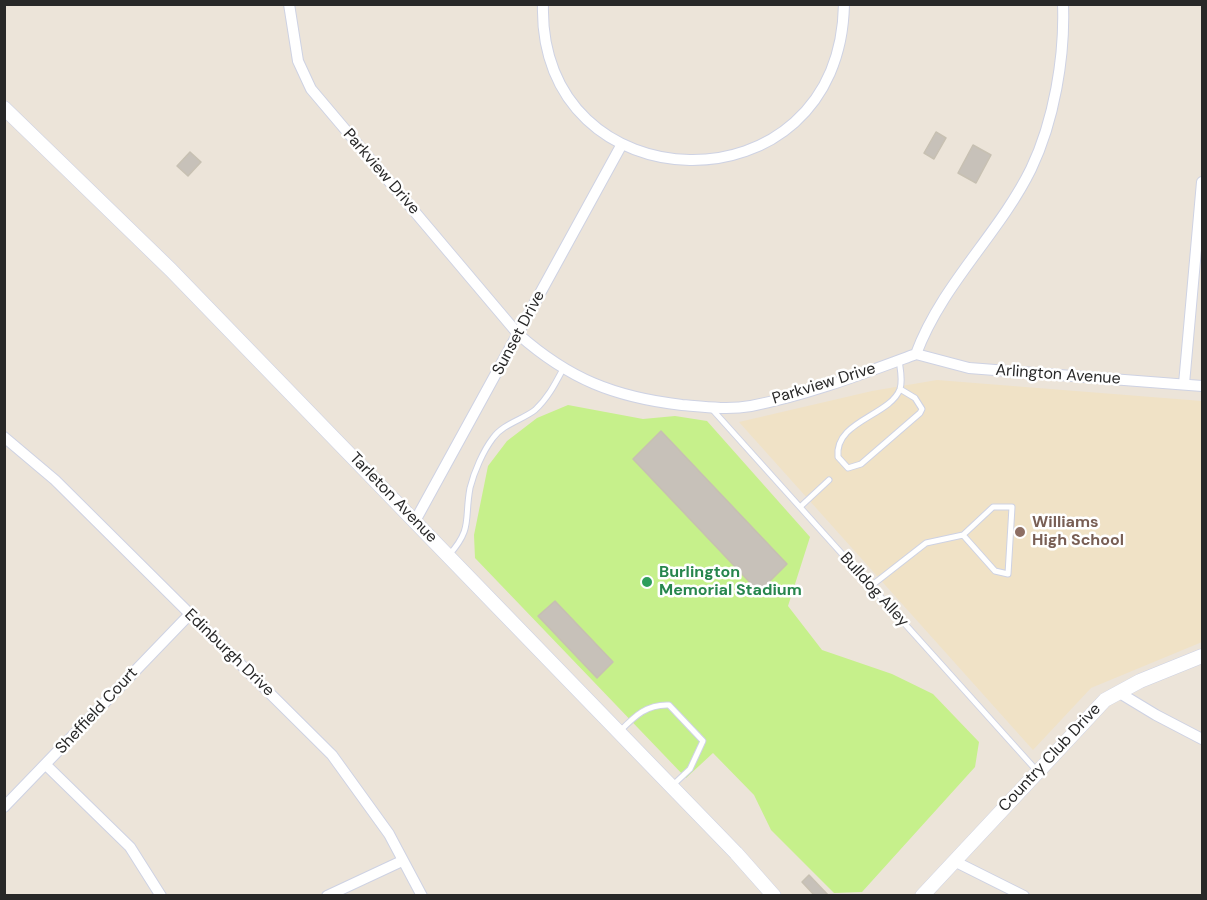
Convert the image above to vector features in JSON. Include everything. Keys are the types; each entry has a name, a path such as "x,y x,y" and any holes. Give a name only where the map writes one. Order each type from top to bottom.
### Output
{"street":[{"name":"Parkview Drive","path":"289,4 298,61 311,89 518,334 543,356 563,369 607,391 625,396 711,408 748,406 797,396 916,354"},
{"path":"543,4 547,45 554,70 566,92 600,130 622,144 649,155 677,161 734,156 761,145 786,129 819,94 839,50 844,4"},
{"path":"916,354 925,331 944,298 1032,168 1061,66 1064,4"},
{"name":"Tarleton Avenue","path":"4,108 171,270 449,555 774,896"},
{"name":"Sunset Drive","path":"415,521 622,144"},
{"path":"1184,384 1203,182"},
{"name":"Arlington Avenue","path":"916,354 969,368 1203,386"},
{"name":"Edinburgh Drive","path":"4,437 55,480 332,755 389,834 422,896"},
{"name":"Sheffield Court","path":"4,807 189,615"},
{"name":"Country Club Drive","path":"922,896 1096,708 1118,692 1203,656"},
{"path":"1118,692 1203,739"},
{"path":"46,765 130,847 161,896"},
{"path":"327,896 402,861"},
{"path":"954,861 1023,896"}],"lane":[{"path":"899,360 900,389 886,403 851,429 840,442 838,457 845,465 855,468 861,464 920,413 921,404 900,389"},
{"path":"449,555 462,540 468,521 470,488 481,459 494,436 533,411 550,393 563,369"},
{"name":"Bulldog Alley","path":"711,408 1037,771"},
{"path":"838,471 845,465"},
{"path":"800,507 829,480"},
{"path":"871,586 926,543 963,535 993,507 1012,507 1008,574 995,571 963,535"},
{"path":"619,732 639,711 658,705 669,705 704,741 690,769 671,786"}],"shaded area":[{"name":"Williams High School","path":"937,380 1202,401 1202,642 1091,688 1033,750 739,422 872,391"}],"green space":[{"name":"Burlington Memorial Stadium","path":"568,405 643,419 675,416 707,421 810,537 788,606 822,650 892,674 933,694 979,742 975,767 862,892 834,893 771,830 754,795 713,753 686,778 475,558 474,535 488,466 507,441 537,418"}],"building":[{"path":"936,132 946,138 934,159 924,153"},
{"path":"973,145 991,155 976,183 958,173"},
{"path":"190,152 201,162 188,176 177,166"},
{"path":"661,431 787,564 759,592 633,459"},
{"path":"555,601 613,662 597,678 538,616"},
{"path":"809,875 829,896 815,896 802,882"}],"place":[{"name":"Williams High School","path":"1020,532"},
{"name":"Burlington Memorial Stadium","path":"647,582"}]}
